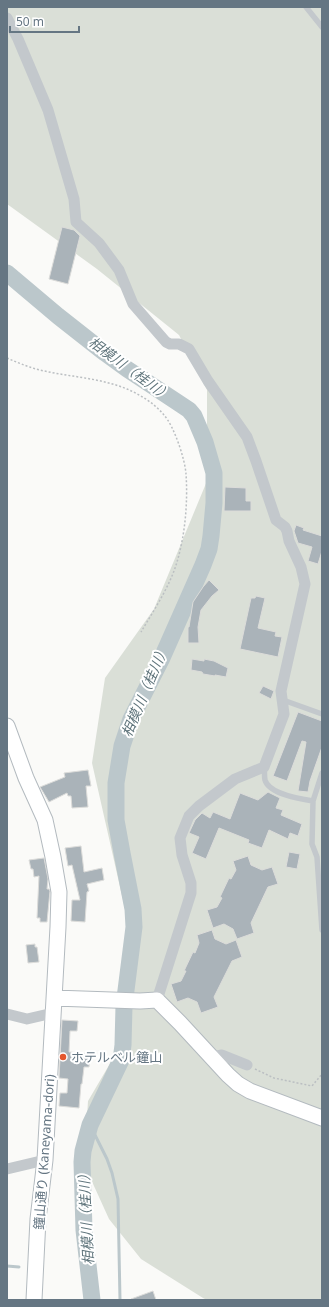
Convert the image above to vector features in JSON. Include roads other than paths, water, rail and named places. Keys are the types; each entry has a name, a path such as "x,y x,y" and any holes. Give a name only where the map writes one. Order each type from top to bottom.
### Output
{"street":[{"path":"7,18 18,39 48,110 74,200 76,222 99,243 119,270 133,304 166,342 170,344 179,344 189,349 208,381 246,437 256,461 276,520 285,527 287,531 289,541 301,567 305,584 281,691 284,714 264,767 235,779 199,806 189,816 180,838 182,855 191,883 191,893 157,1000"},
{"name":"鐘山通り (Kaneyama-dori)","path":"7,726 26,778 45,820 53,857 58,892 58,928 45,1160 38,1219 34,1300"},
{"path":"54,998 140,1001 157,1000 238,1084 250,1091 315,1116"},
{"path":"7,1014 27,1019 53,1013"},
{"path":"212,1057 222,1055 247,1065"},
{"path":"7,1169 45,1160"}],"lane":[{"path":"306,7 322,27"},
{"path":"282,700 322,714"},
{"path":"264,767 265,781 271,788 296,798 313,801"},
{"path":"322,773 313,801 312,844 317,857 322,930"}],"waterway":[{"name":"相模川（桂川）","path":"7,273 105,353 189,410 194,416 205,442 214,473 214,503 209,549 161,660 131,719 122,746 116,783 116,820 133,909 134,927 124,1006 121,1060 90,1125 83,1151 84,1230 92,1300"},
{"path":"90,1125 107,1159 118,1199 120,1300"},
{"path":"7,1266 19,1267"}],"place":[{"name":"ホテルベル鐘山","path":"63,1057"}]}
